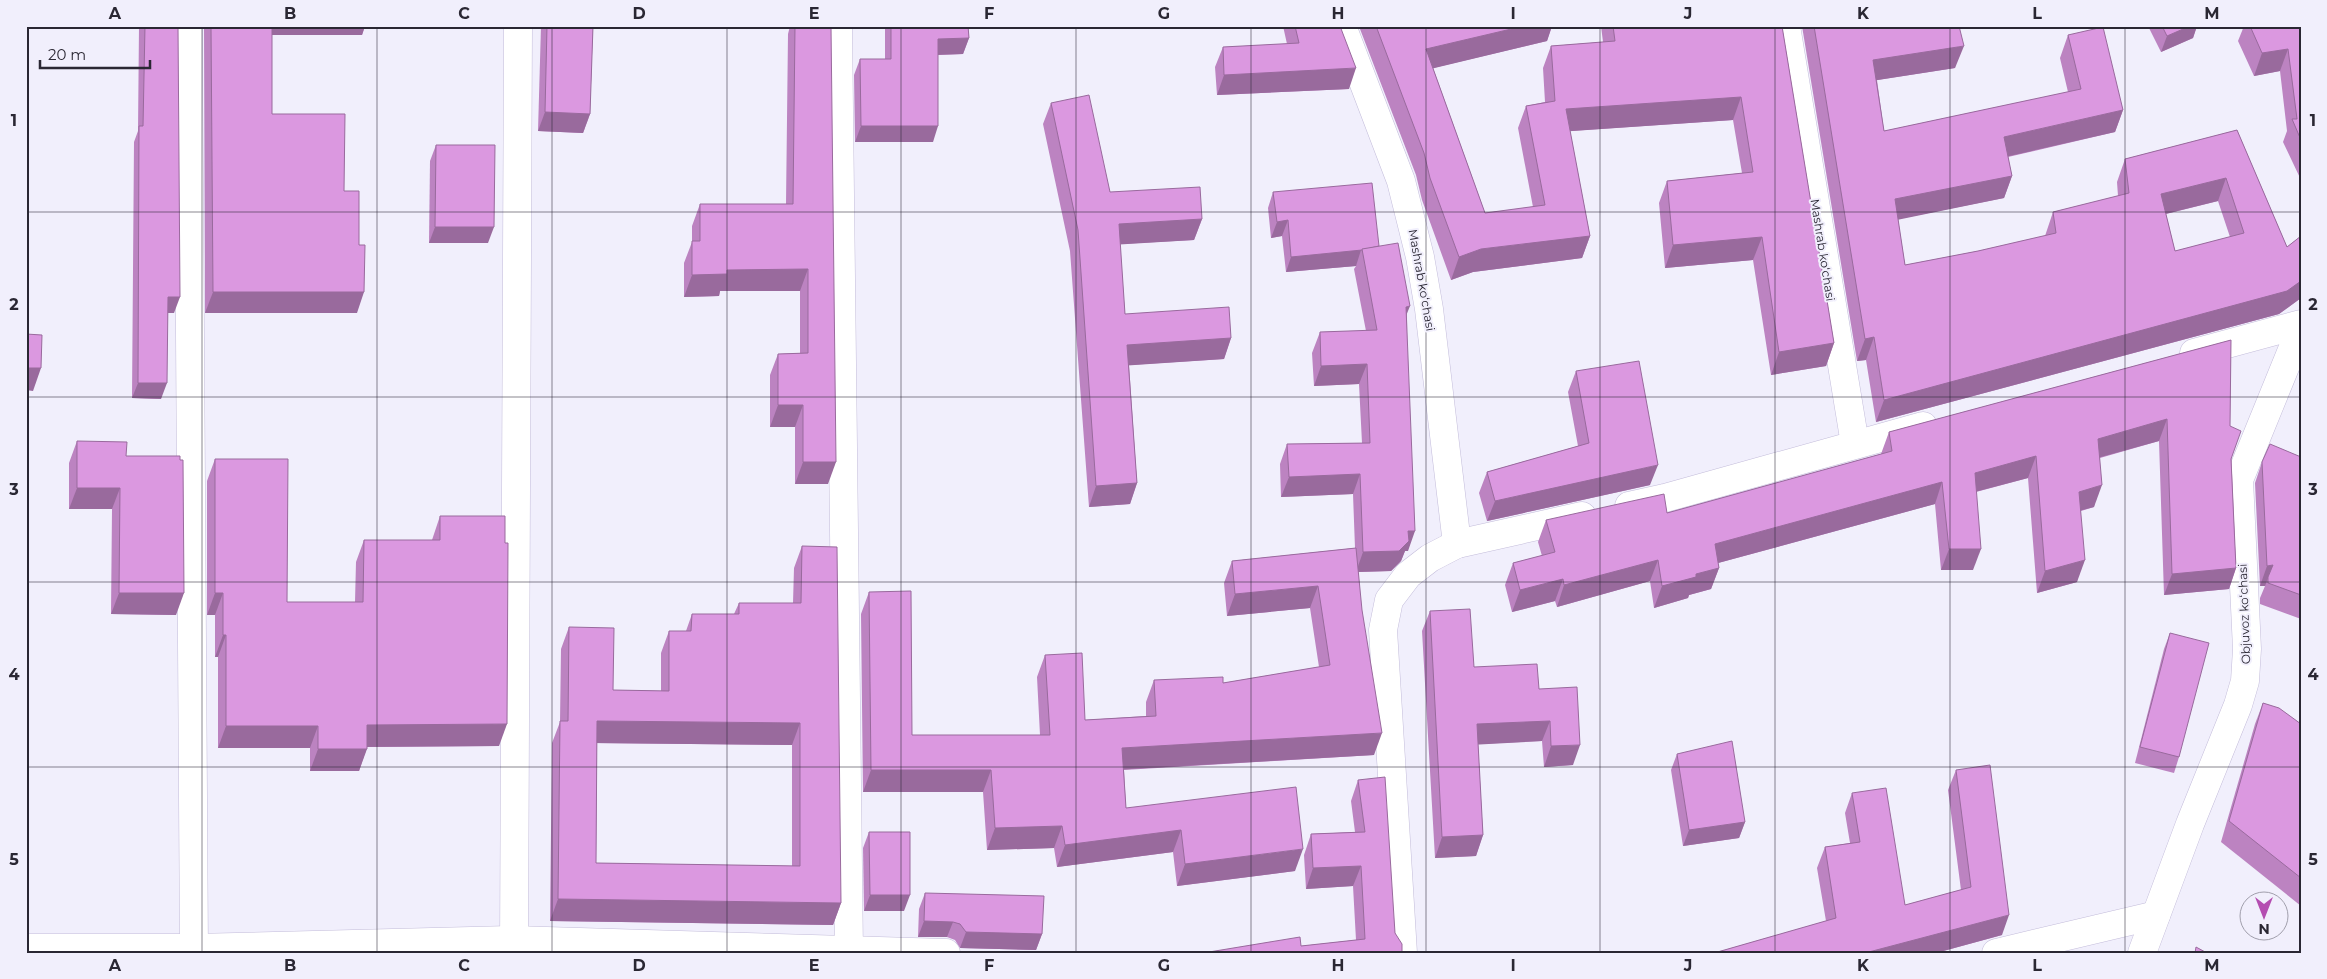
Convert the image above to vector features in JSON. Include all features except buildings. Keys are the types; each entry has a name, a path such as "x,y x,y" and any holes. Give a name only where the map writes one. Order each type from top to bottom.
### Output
{"street":[{"path":"188,26 194,950"},
{"path":"514,947 518,26"},
{"path":"838,26 849,951"},
{"name":"Mashrab koʻchasi","path":"1342,26 1400,181 1420,257 1429,308 1457,544"},
{"name":"Mashrab koʻchasi","path":"1786,26 1855,444"},
{"path":"2168,360 2301,326"},
{"name":"Objuvoz koʻchasi","path":"2142,953 2238,706 2245,681 2247,649 2239,480 2301,326"},
{"path":"1403,953 1383,630 1389,600 1408,575 1430,558 1457,544 1664,498 1950,418"},
{"path":"1996,953 2156,915"},
{"path":"26,948 194,950 514,947 946,953"}]}
